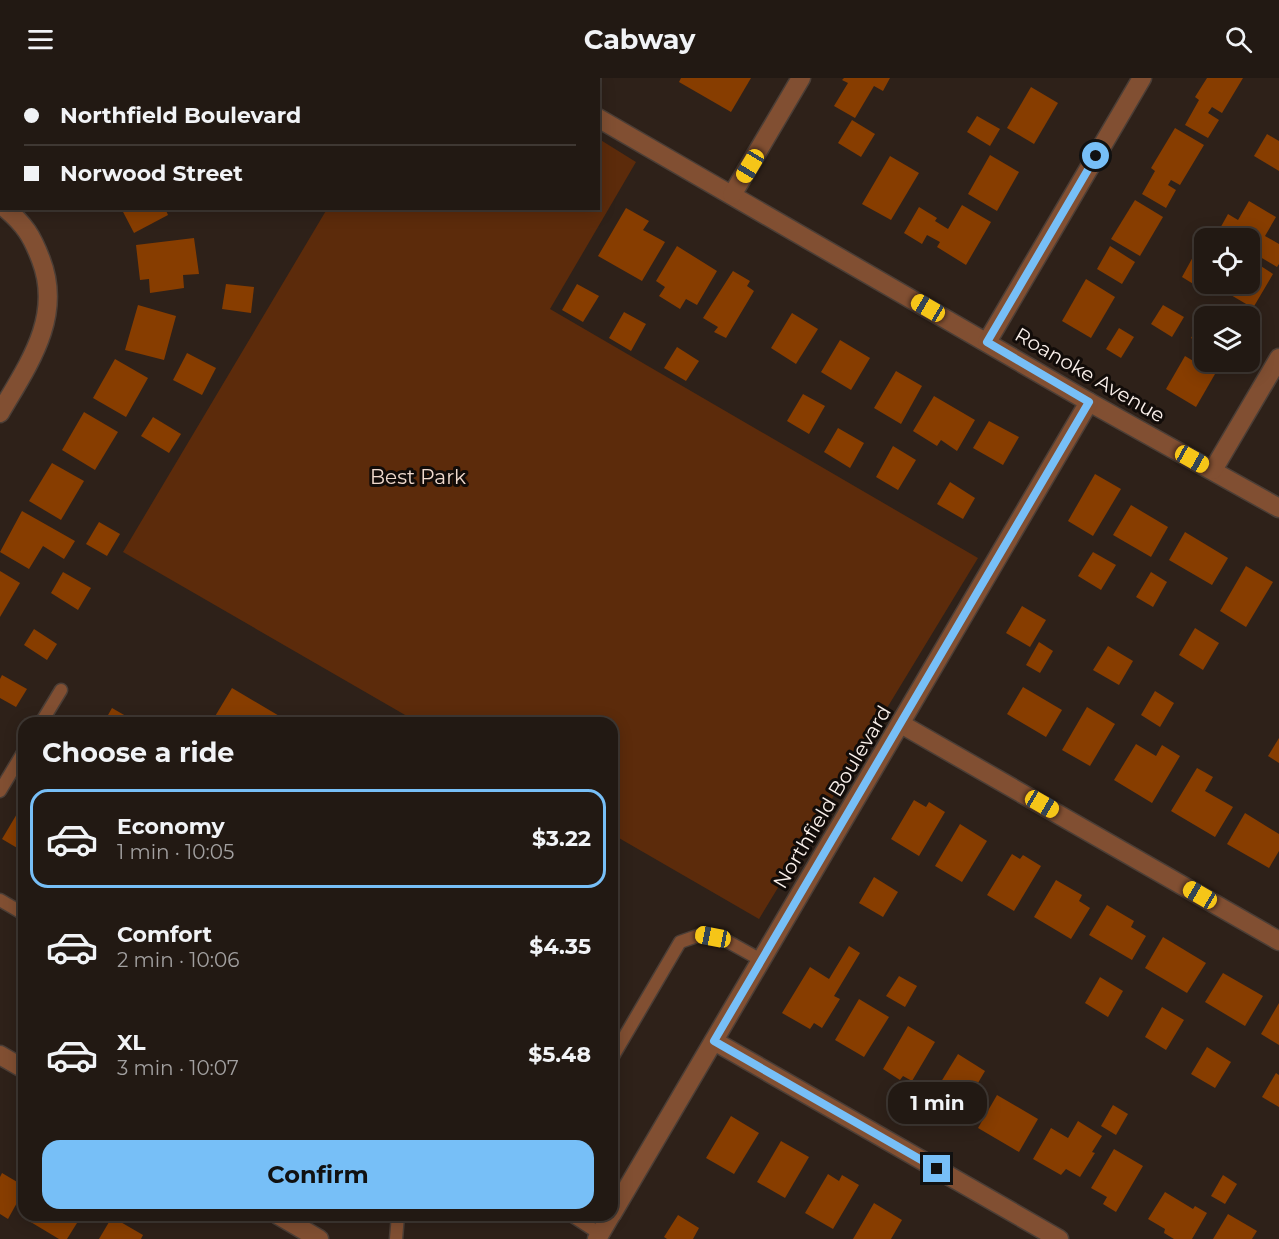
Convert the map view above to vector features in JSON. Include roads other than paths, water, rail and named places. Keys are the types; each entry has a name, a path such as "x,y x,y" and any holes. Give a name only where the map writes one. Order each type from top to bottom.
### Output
{"street":[{"path":"732,195 801,78"},
{"path":"987,342 1142,78"},
{"name":"Roanoke Avenue","path":"600,119 1089,402 1279,508"},
{"path":"0,413 24,373 43,333 49,304 47,276 37,250 22,223 7,210"},
{"path":"1213,470 1279,358"},
{"name":"Northfield Boulevard","path":"618,1204 1089,402"},
{"path":"901,724 1279,941"},
{"path":"714,1041 1059,1239"},
{"path":"0,1055 18,1066"},
{"path":"288,1221 320,1239"},
{"name":"Northfield Boulevard","path":"599,1237 608,1221"}],"lane":[{"path":"45,717 62,690"},
{"path":"0,791 18,762"},
{"path":"0,900 18,910"},
{"path":"618,1048 680,942 700,935 725,940 761,960"},
{"path":"396,1239 398,1221"},
{"path":"579,1221 599,1237"}],"park label":[{"name":"Best Park","path":"418,477"}]}
